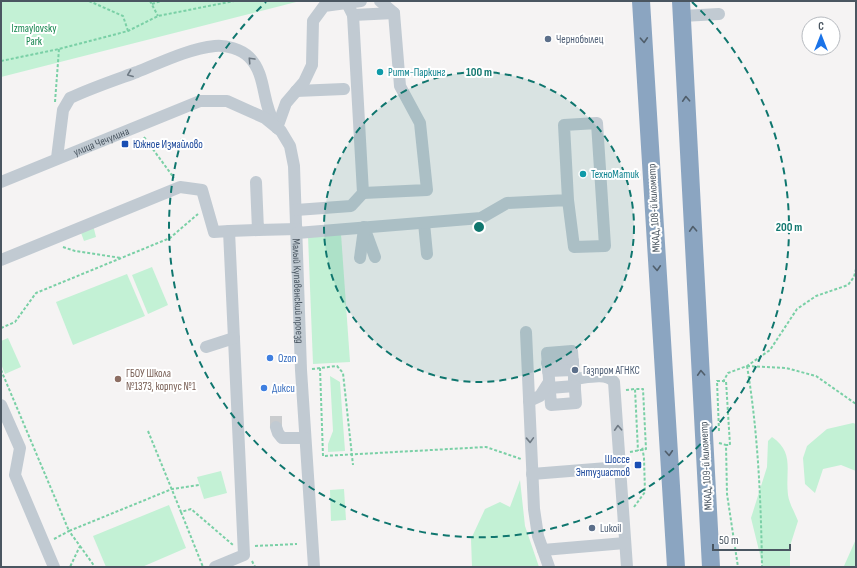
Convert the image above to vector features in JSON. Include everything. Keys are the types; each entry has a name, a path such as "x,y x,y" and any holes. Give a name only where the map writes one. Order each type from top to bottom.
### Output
{"highway":[{"name":"МКАД, 108-й километр","path":"642,1 673,517"},
{"name":"МКАД, 109-й километр","path":"682,9 711,567"},
{"path":"663,567 673,517"},
{"path":"673,517 676,567"}],"street":[{"path":"277,128 286,103 304,82 312,65 313,21 324,6 361,1"},
{"path":"296,210 351,206 363,193 426,190 420,123 400,86 394,13 380,1"},
{"path":"347,3 353,16 363,193"},
{"path":"682,9 719,14"},
{"path":"353,16 394,13"},
{"path":"57,158 62,110 70,98 186,53 216,46 231,48 248,56 257,66 268,113 277,128"},
{"path":"296,91 344,89"},
{"path":"243,108 254,110 258,109 262,105 265,96"},
{"name":"Малый Купавенский проезд","path":"200,101 227,101 265,118 281,131 290,146 294,166 305,438 314,567"},
{"name":"улица Чечулина","path":"1,182 76,150 200,101"},
{"path":"598,123 605,246 574,248 568,200 564,125 598,123"},
{"path":"59,142 76,150"},
{"path":"256,182 258,230"},
{"path":"1,260 180,187 202,190 214,232 258,230 297,231 364,228 486,218 507,203 568,200"},
{"path":"424,223 426,254"},
{"path":"364,228 375,257"},
{"path":"360,258 364,228"},
{"path":"215,567 244,551 229,231"},
{"path":"526,332 535,522 549,567"},
{"path":"206,348 234,338"},
{"path":"549,380 602,376 612,378 614,382 627,567"},
{"path":"549,380 574,378"},
{"path":"549,380 550,405 576,403 574,378"},
{"path":"529,401 540,396 549,380"},
{"path":"1,405 20,448 15,475 54,567"},
{"path":"276,427 282,438 305,438"},
{"path":"532,468 620,467"},
{"path":"543,550 625,543"}],"path":[{"path":"90,1 123,16 128,31"},
{"path":"150,1 158,16"},
{"path":"152,4 160,1"},
{"path":"1,61 59,49 128,31 158,16 234,1"},
{"path":"144,137 180,187"},
{"path":"1,328 15,322 36,293 170,238 206,207"},
{"path":"52,239 66,249 122,258"},
{"path":"723,382 728,373 747,366 770,350 796,309 816,296 848,285 854,278 856,269"},
{"path":"308,369 338,366 343,373 353,465"},
{"path":"747,366 786,368 816,376 856,404"},
{"path":"747,366 752,392 761,504 762,567"},
{"path":"320,368 323,456 486,447 532,468"},
{"path":"1,370 69,531 94,567"},
{"path":"717,381 723,382 726,381 730,445 720,444 717,381"},
{"path":"620,454 638,451 646,449 643,389 635,389 638,451"},
{"path":"148,432 203,567"},
{"path":"726,445 727,494 738,567"},
{"path":"642,446 645,492"},
{"path":"44,544 69,531 172,489 199,485"},
{"path":"181,512 191,509 244,551 298,544"},
{"path":"70,567 80,546"}],"green space":[{"name":"Izmaylovsky Park","path":"1,1 300,1 1,77"},
{"path":"93,225 96,237 84,241 80,230"},
{"path":"341,234 350,362 313,364 308,236"},
{"path":"152,267 168,305 148,314 132,275"},
{"path":"127,274 145,316 73,345 56,302"},
{"path":"8,338 21,367 5,374 1,364 1,341"},
{"path":"330,376 340,382 345,451 328,452 328,444 333,431"},
{"path":"853,423 856,424 856,471 841,465 823,469 815,493 805,484 803,458 807,446 827,429"},
{"path":"772,437 784,449 788,463 788,495 798,521 790,546 790,567 763,567 751,518 767,467 768,441"},
{"path":"221,471 227,493 204,499 197,477"},
{"path":"520,480 525,526 539,567 472,567 471,539 485,509 500,502 510,507"},
{"path":"344,489 346,520 331,521 330,490"},
{"path":"169,505 186,548 142,567 106,567 93,536"},
{"path":"856,539 856,567 843,567 844,566"}],"tunnel":[{"path":"276,416 276,427"}],"place":[{"name":"Чернобылец","path":"548,39"},
{"name":"Ритм-Паркинг","path":"380,72"},
{"name":"Южное Измайлово","path":"125,144"},
{"name":"ТехноМатик","path":"583,174"},
{"name":"Ozon","path":"270,358"},
{"name":"Газпром АГНКС","path":"575,370"},
{"name":"ГБОУ Школа №1373, корпус №1","path":"118,379"},
{"name":"Дикси","path":"264,388"},
{"name":"Шоссе Энтузиастов","path":"638,465"},
{"name":"Lukoil","path":"592,528"}]}
